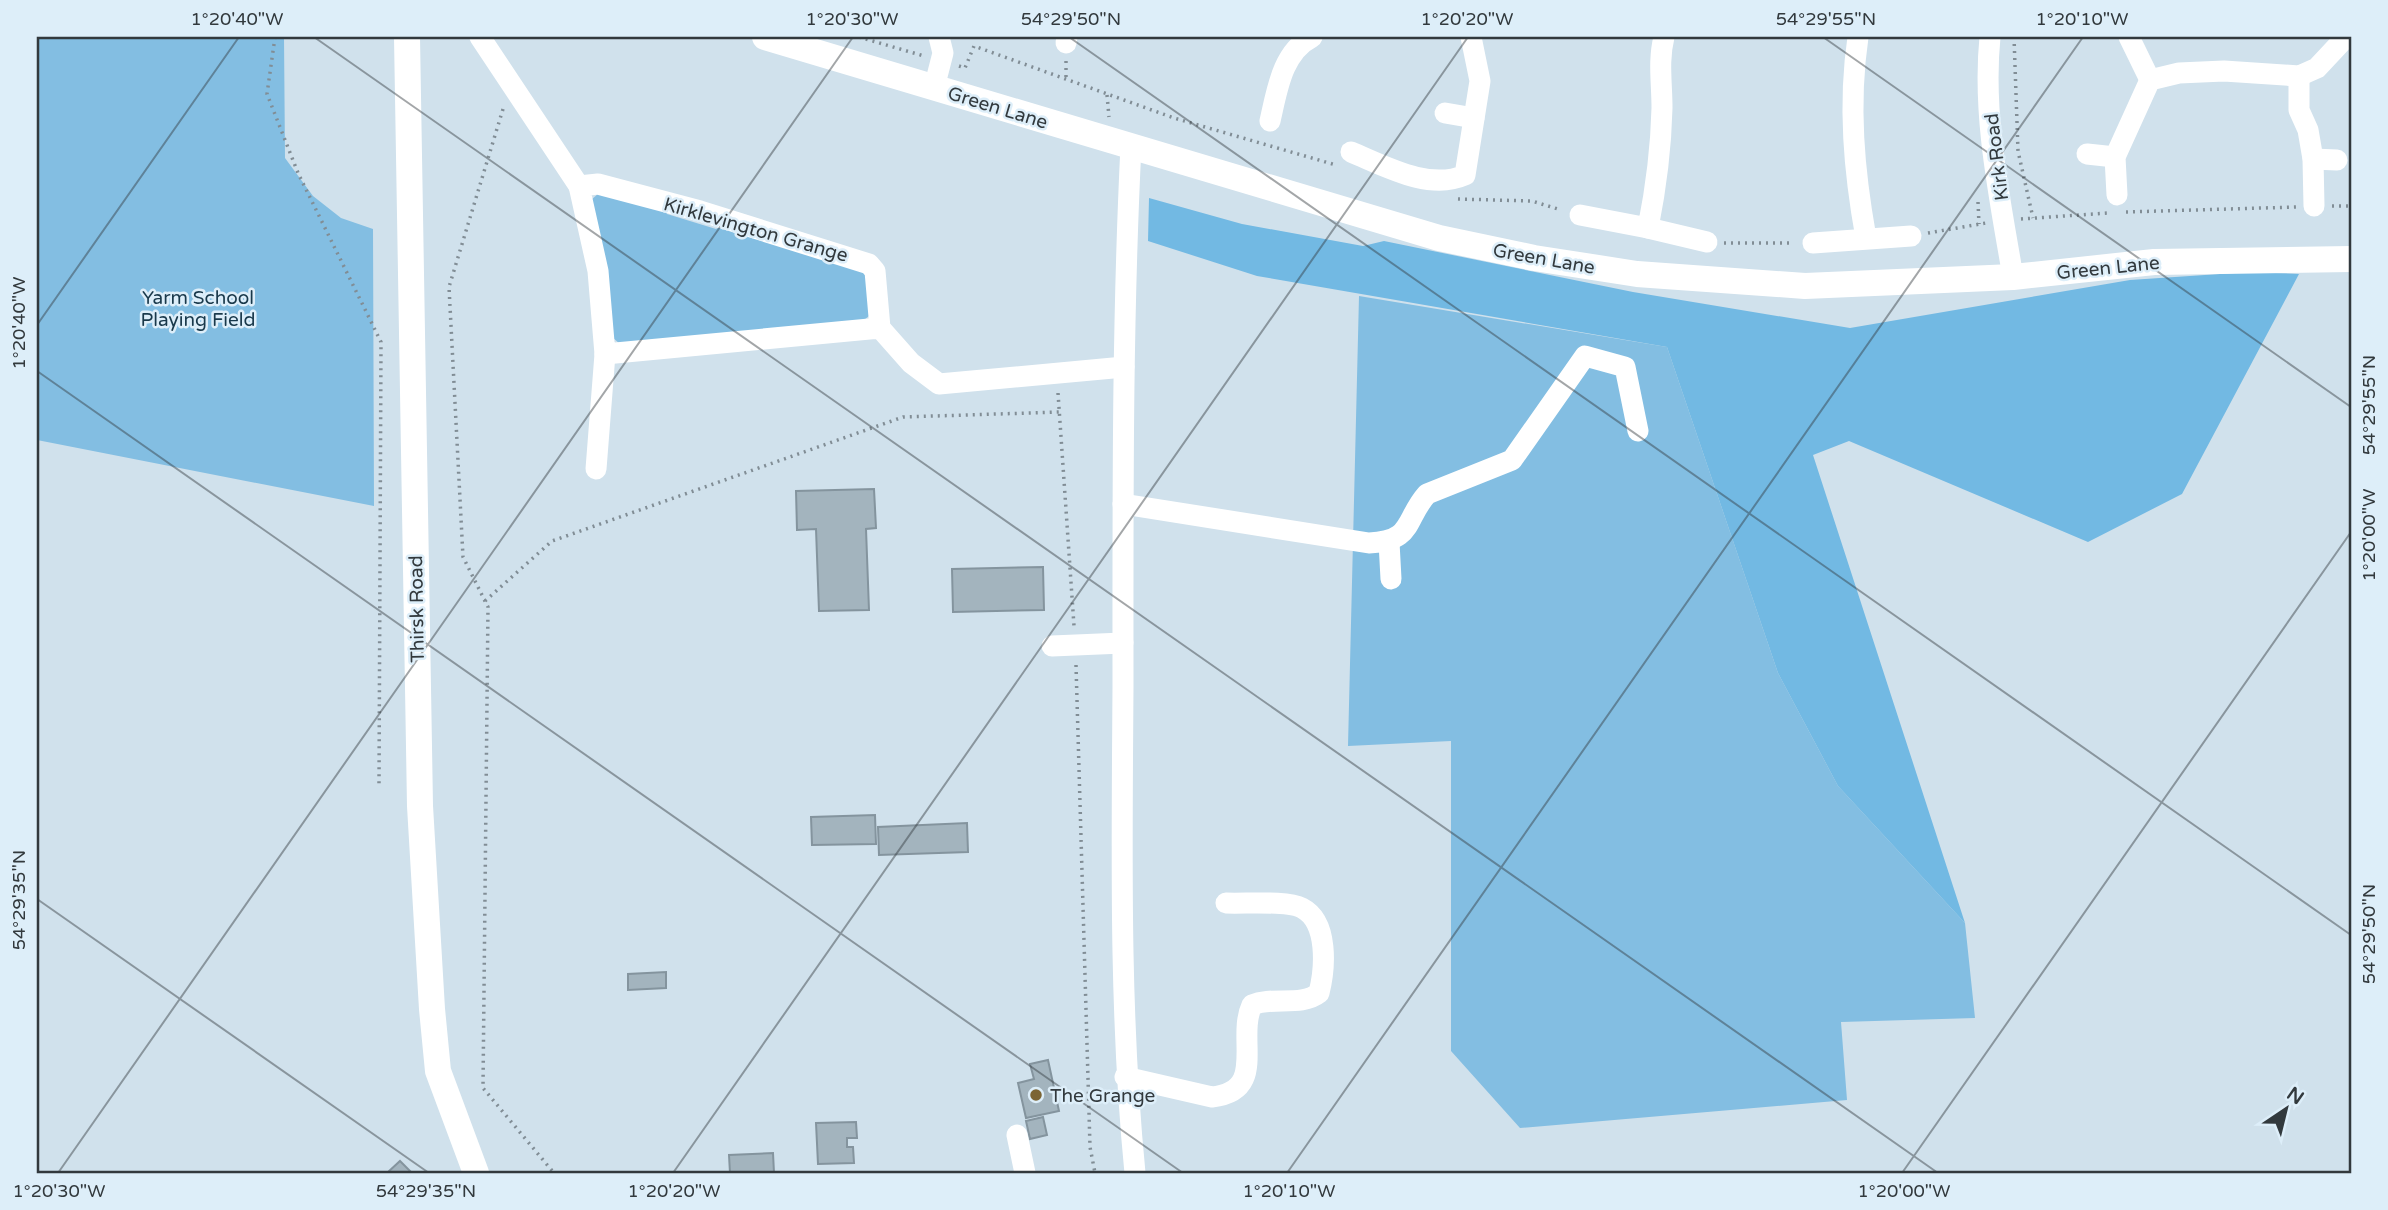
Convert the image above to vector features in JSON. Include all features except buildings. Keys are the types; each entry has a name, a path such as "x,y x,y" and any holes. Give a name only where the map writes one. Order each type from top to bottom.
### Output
{"main road":[{"name":"Thirsk Road","path":"407,37 420,793 430,982 438,1071 476,1173"},
{"name":"Green Lane","path":"765,37 1439,238 1534,258 1611,270 1722,283 1805,286 2013,277 2154,262 2351,259"}],"street":[{"path":"480,37 579,186 598,271 605,354 596,469"},
{"path":"1345,159 1438,182 1451,181 1465,175 1480,81 1471,37"},
{"path":"1648,228 1657,179 1662,106 1660,55 1664,37"},
{"path":"1857,37 1852,79 1854,170 1866,238"},
{"name":"Kirk Road","path":"1990,37 1986,74 2013,277"},
{"path":"2129,37 2150,80"},
{"path":"2150,80 2179,73 2224,71 2299,76 2318,68 2346,37"},
{"path":"1270,121 1281,76 1300,39"},
{"path":"934,88 942,44"},
{"path":"2299,76 2299,110 2308,130 2314,206"},
{"path":"2117,195 2115,156 2150,80"},
{"path":"1446,113 1474,118"},
{"path":"1131,146 1124,366 1122,943 1125,1077 1135,1173"},
{"path":"2087,154 2115,156"},
{"path":"2312,159 2337,160"},
{"name":"Kirklevington Grange","path":"579,186 597,184 610,187 860,259 874,271 880,328"},
{"path":"1580,215 1707,242"},
{"path":"1813,243 1911,236"},
{"path":"605,354 880,328 911,363 939,384 1124,366"},
{"path":"1123,504 1369,543 1389,542 1410,525 1427,494 1512,460 1585,356 1625,367 1638,431"},
{"path":"1389,542 1391,579"},
{"path":"1052,646 1123,643"},
{"path":"1125,1077 1212,1097 1226,1096 1237,1089 1247,1069 1246,1017 1252,1005 1262,1000 1312,999 1319,993 1323,960 1321,934 1312,916 1300,907 1226,903"},
{"path":"1017,1135 1025,1173"}],"path":[{"path":"275,37 267,94 298,173 381,342 379,783"},
{"path":"859,37 942,44 965,68 974,46 1174,118 1345,159"},
{"path":"2014,37 2018,151 2033,218"},
{"path":"511,84 449,287 463,557 488,607 483,1088 554,1173"},
{"path":"1452,197 1465,201 1532,201 1580,215"},
{"path":"1911,236 2004,220 2033,218 2351,206"},
{"path":"1707,242 1813,243"},
{"path":"1057,373 1076,645 1090,1147 1095,1173"},
{"path":"485,601 552,541 902,417 1060,412"}],"green space":[{"name":"Yarm School Playing Field","path":"37,37 284,37 285,158 313,196 341,218 373,229 374,506 37,440"},
{"path":"599,193 662,207 667,214 716,229 723,225 859,267 867,275 869,316 864,320 620,344 612,337 591,200"},
{"path":"1359,296 1667,347 1778,673 1838,786 1965,923 1975,1018 1841,1022 1847,1100 1520,1128 1451,1051 1451,741 1348,746"}],"shaded area":[{"path":"1149,198 1242,224 1363,246 1384,241 1633,292 1850,328 2130,280 2250,272 2299,274 2182,494 2088,542 1849,441 1813,455 1965,923 1838,786 1778,673 1667,347 1257,276 1148,241"}],"place":[{"name":"The Grange","path":"1036,1095"}]}
